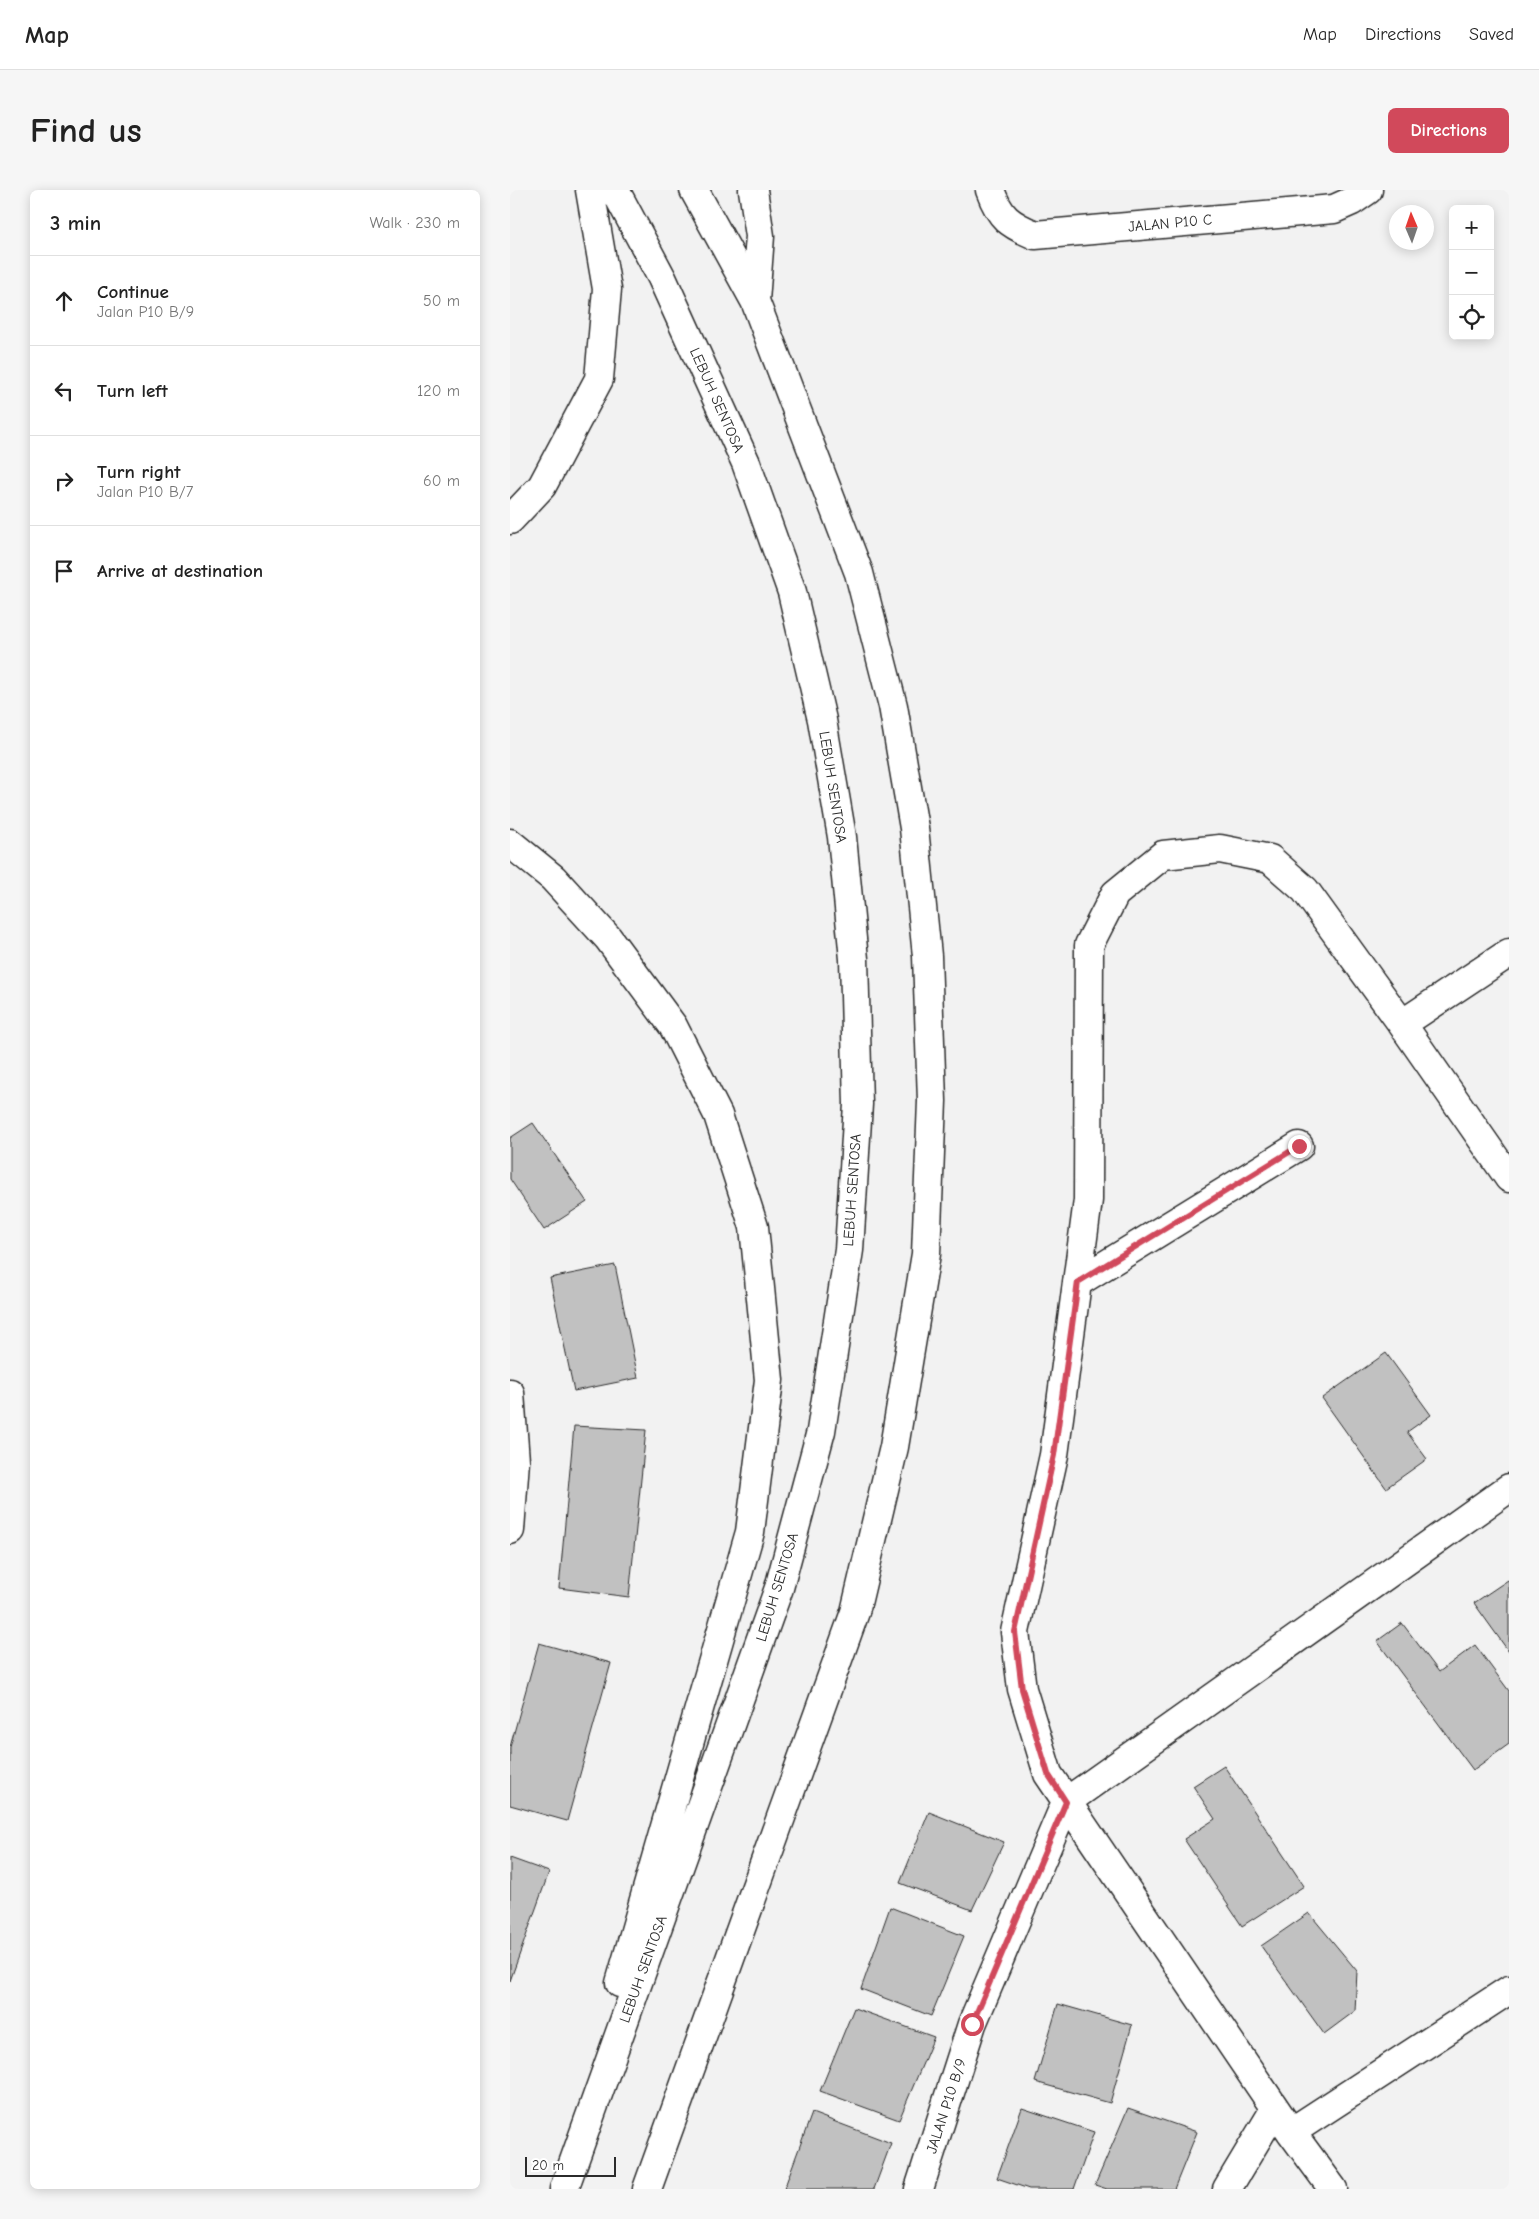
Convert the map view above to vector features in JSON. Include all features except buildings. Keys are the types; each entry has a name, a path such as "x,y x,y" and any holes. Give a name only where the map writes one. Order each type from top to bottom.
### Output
{"main road":[{"path":"510,520 542,486 598,378 607,289 590,190"},
{"name":"LEBUH SENTOSA","path":"564,2189 779,1588 821,1431 849,1250 858,1104 854,960 842,837 822,720 792,592 746,463 662,278 615,190"},
{"path":"647,2189 855,1612 894,1446 926,1254 932,1101 927,956 914,828 893,706 860,573 755,301 694,190"},
{"path":"753,190 760,236 755,301"},
{"name":"JALAN P10 C","path":"990,190 996,207 1012,225 1035,235 1334,208 1352,201 1368,190"},
{"path":"510,843 552,878 608,938 673,1026 718,1115 754,1227 770,1380 750,1532 560,2189"},
{"path":"1333,2189 1275,2109 1048,1774 1022,1689 1015,1632 1054,1455 1088,1200 1089,945 1115,894 1162,855 1220,849 1270,859 1305,890 1402,1024 1509,1178"},
{"path":"1402,1024 1509,953"},
{"path":"1078,1282 1299,1146"},
{"path":"510,1393 515,1461 510,1530"},
{"path":"1066,1802 1509,1488"},
{"name":"JALAN P10 B/9","path":"919,2189 972,2024 1066,1802"},
{"path":"1291,2132 1509,1990"},
{"path":"1227,2189 1275,2109"}],"route":[{"path":"972,2024 1066,1802 1048,1774 1022,1689 1015,1632 1054,1455 1078,1282 1299,1146"}]}
